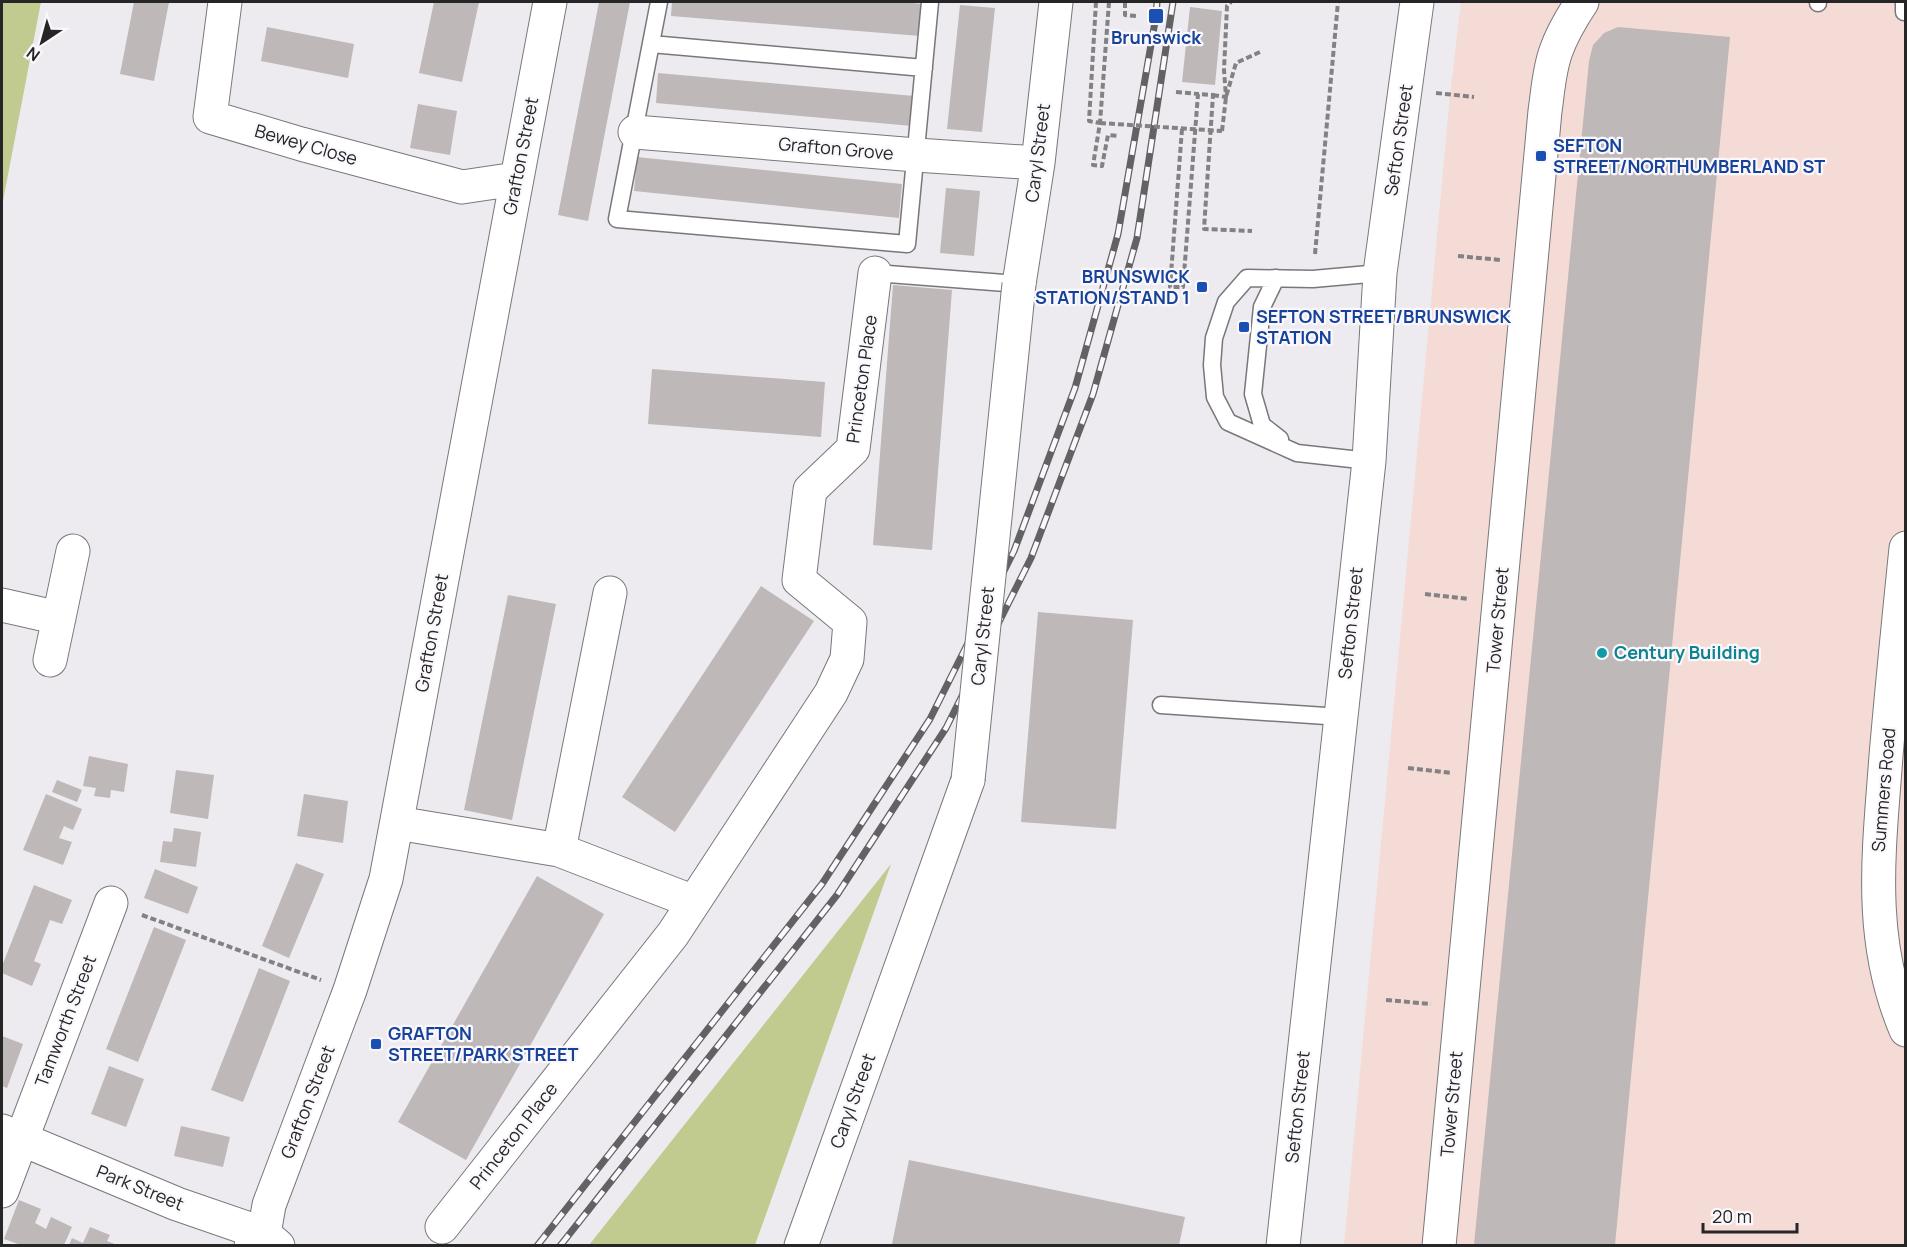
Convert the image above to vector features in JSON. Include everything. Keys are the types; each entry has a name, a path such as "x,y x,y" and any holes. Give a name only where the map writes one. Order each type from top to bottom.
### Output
{"street":[{"name":"Bewey Close","path":"225,2 210,117 462,187 516,179"},
{"name":"Grafton Street","path":"264,1241 269,1205 350,990 386,879 550,2"},
{"name":"Caryl Street","path":"801,1245 968,780 1019,284 1038,163 1056,2"},
{"name":"Sefton Street","path":"1283,1245 1368,461 1380,273 1418,2"},
{"name":"Tower Street","path":"1439,1245 1545,111 1556,50 1582,2"},
{"name":"Grafton Grove","path":"635,132 1038,163"},
{"name":"Princeton Place","path":"442,1227 673,934 831,693 847,659 850,622 799,579 810,490 853,449 875,273"},
{"name":"Summers Road","path":"1905,548 1878,858 1878,912 1894,1003 1905,1029"},
{"path":"50,660 73,551"},
{"path":"559,850 610,593"},
{"path":"2,605 59,618"},
{"path":"397,823 559,850 694,902"},
{"name":"Tamworth Street","path":"2,1191 12,1134 111,903"},
{"name":"Park Street","path":"12,1134 264,1241"}],"lane":[{"path":"659,2 617,219 907,244 930,2"},
{"path":"651,44 924,68"},
{"name":"Princeton Place","path":"875,273 1019,284"},
{"path":"1368,461 1297,453 1228,422 1215,397 1212,365 1214,338 1226,302 1247,278 1312,279 1380,273"},
{"path":"1276,278 1262,307 1253,394 1262,425 1297,453"},
{"path":"1161,705 1341,717"}],"path":[{"path":"1096,2 1089,121 1222,131 1226,97 1236,63 1262,51"},
{"path":"1109,2 1100,123 1093,165 1102,166 1108,135 1119,136"},
{"path":"1125,2 1125,15 1137,16"},
{"path":"1226,97 1224,70 1227,6 1231,2"},
{"path":"1312,279 1338,2"},
{"path":"1176,92 1226,97"},
{"path":"1182,129 1170,287 1183,287 1198,94"},
{"path":"1213,95 1204,229 1252,231"},
{"path":"1458,256 1489,259"},
{"path":"1425,594 1462,598"},
{"path":"1408,768 1443,772"},
{"path":"111,903 350,990"},
{"path":"1386,1000 1419,1003"}],"shaded area":[{"path":"1461,2 1905,2 1905,1245 1344,1246 1450,95"}],"green space":[{"path":"2,2 41,2 2,206"},
{"path":"891,864 755,1245 589,1245"}],"building":[{"path":"134,2 169,2 154,81 120,74"},
{"path":"434,2 479,2 462,82 419,73"},
{"path":"599,2 630,2 588,221 558,215"},
{"path":"672,2 901,2 923,4 920,36 671,16"},
{"path":"960,5 995,8 982,132 947,129"},
{"path":"1190,7 1222,11 1215,85 1182,82"},
{"path":"267,27 354,44 348,78 261,61"},
{"name":"Century Building","path":"1618,27 1730,37 1615,1245 1474,1245 1589,61 1593,45 1604,33"},
{"path":"658,73 914,96 912,126 656,103"},
{"path":"418,104 457,111 450,155 410,148"},
{"path":"637,157 902,184 899,218 634,191"},
{"path":"946,188 980,191 974,256 940,253"},
{"path":"893,285 952,290 932,550 873,545"},
{"path":"652,369 825,382 821,437 648,424"},
{"path":"761,586 814,621 675,832 622,797"},
{"path":"508,595 556,604 512,820 464,810"},
{"path":"1038,612 1133,620 1116,829 1021,822"},
{"path":"89,756 128,764 124,792 111,790 110,798 94,796 96,788 83,786"},
{"path":"176,770 214,775 208,819 170,813"},
{"path":"57,780 82,790 77,802 52,792"},
{"path":"46,794 82,809 73,830 64,826 59,838 72,842 63,865 23,850"},
{"path":"304,794 348,801 343,843 297,836"},
{"path":"174,828 201,832 196,867 160,862 163,841 172,842"},
{"path":"296,863 324,874 289,958 262,946"},
{"path":"155,869 198,887 188,914 144,898"},
{"path":"537,876 604,914 466,1160 398,1122"},
{"path":"34,885 72,900 62,924 50,920 34,961 41,964 32,986 2,973 2,966"},
{"path":"154,927 186,940 138,1062 106,1049"},
{"path":"259,968 290,981 243,1102 211,1090"},
{"path":"2,1036 23,1044 7,1088 2,1086"},
{"path":"109,1066 144,1079 126,1127 91,1114"},
{"path":"181,1126 230,1137 223,1167 174,1156"},
{"path":"909,1160 1185,1217 1179,1245 892,1244"},
{"path":"19,1200 41,1209 35,1223 46,1229 51,1217 72,1227 64,1245 21,1245 4,1239"},
{"path":"90,1227 110,1235 107,1241 117,1245 69,1245 72,1238 83,1243"}],"railway":[{"path":"537,1246 822,884 930,719 1014,551 1075,388 1118,234 1157,2"},
{"path":"560,1246 837,895 946,728 1031,558 1093,394 1137,238 1173,2"}],"place":[{"name":"Brunswick","path":"1156,16"},
{"name":"SEFTON STREET/NORTHUMBERLAND ST","path":"1541,156"},
{"name":"BRUNSWICK STATION/STAND 1","path":"1202,287"},
{"name":"SEFTON STREET/BRUNSWICK STATION","path":"1244,327"},
{"name":"Century Building","path":"1602,653"},
{"name":"GRAFTON STREET/PARK STREET","path":"376,1044"}]}
